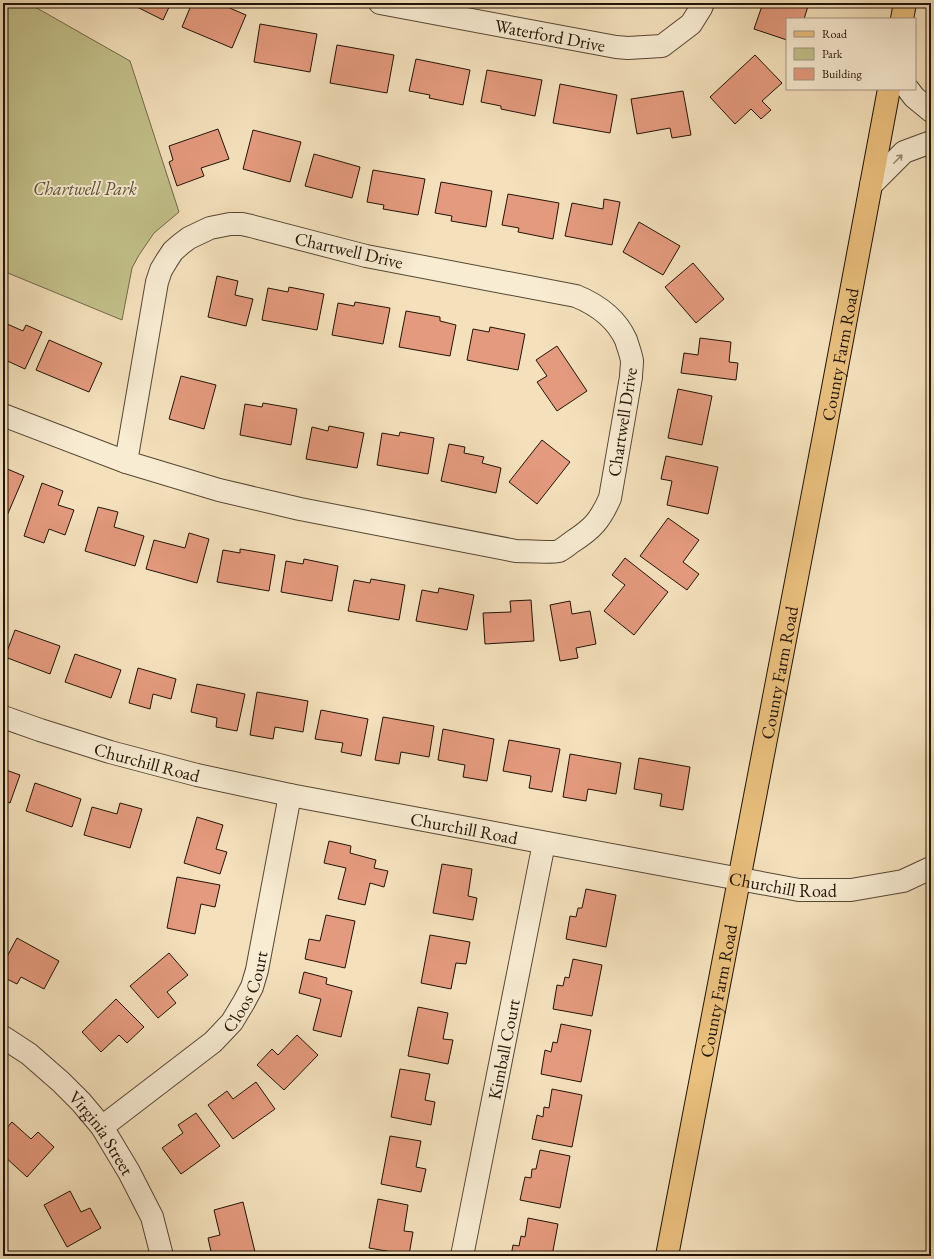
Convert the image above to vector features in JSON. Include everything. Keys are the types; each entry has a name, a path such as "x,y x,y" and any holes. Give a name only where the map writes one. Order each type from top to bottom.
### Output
{"main road":[{"path":"902,18 905,3"},
{"name":"County Farm Road","path":"667,1256 740,880 889,90"}],"street":[{"name":"Waterford Drive","path":"380,3 628,48 662,46 691,24 702,8 703,3"},
{"path":"909,90 914,97 931,111"},
{"path":"871,186 904,152 931,142"},
{"name":"Chartwell Drive","path":"3,415 126,462 220,490 300,509 516,551 559,551 596,524 604,512 610,498 631,377 632,361 629,348 621,330 612,318 589,301 576,296 366,256 242,224 230,224 210,228 189,238 173,251 161,270 157,282 126,462"},
{"name":"Churchill Road","path":"3,717 110,752 197,775 290,795 799,890 851,890 903,881 931,868"},
{"name":"Cloos Court","path":"102,1127 213,1042 232,1022 244,1002 252,987 257,970 290,795"},
{"name":"Kimball Court","path":"462,1256 544,843"},
{"name":"Virginia Street","path":"3,1037 28,1054 61,1082 81,1102 102,1127 129,1172 152,1217 162,1256"}],"green space":[{"name":"Chartwell Park","path":"3,3 28,3 130,61 179,212 154,233 132,268 122,320 3,271"}],"building":[{"path":"129,3 171,3 163,20"},
{"path":"192,3 218,3 246,15 232,48 182,27"},
{"path":"763,3 809,3 804,18 786,18 786,40 754,29"},
{"path":"260,24 317,34 310,72 254,62"},
{"path":"337,45 394,55 387,93 330,83"},
{"path":"755,55 782,83 762,101 771,110 761,119 751,109 735,124 710,97"},
{"path":"416,59 470,70 463,105 429,98 430,95 409,91"},
{"path":"487,70 542,80 535,116 501,109 501,106 481,102"},
{"path":"560,84 617,95 610,133 553,123"},
{"path":"683,91 691,135 672,138 670,128 637,134 631,99"},
{"path":"218,129 229,159 201,168 204,176 177,186 169,162 173,160 169,146"},
{"path":"253,130 301,142 290,182 243,169"},
{"path":"314,154 360,167 352,198 305,186"},
{"path":"373,170 425,179 418,215 383,209 384,205 367,202"},
{"path":"441,182 492,191 486,227 451,221 452,216 435,213"},
{"path":"508,194 559,203 553,239 518,232 519,228 502,225"},
{"path":"604,199 620,202 612,245 565,236 572,203 603,209"},
{"path":"639,222 680,246 663,275 623,252"},
{"path":"693,263 724,299 696,323 665,287"},
{"path":"217,276 238,281 235,295 253,299 246,326 208,317"},
{"path":"289,287 324,294 317,330 262,320 268,288 288,292"},
{"path":"355,302 390,308 383,344 332,335 338,303 354,306"},
{"path":"406,311 440,317 440,321 456,325 450,356 399,347"},
{"path":"5,323 23,331 26,325 42,332 25,369 3,359 3,328"},
{"path":"490,327 525,334 518,370 467,360 473,329 489,332"},
{"path":"700,338 731,342 729,362 738,363 736,380 681,373 684,353 698,355"},
{"path":"49,340 102,363 89,392 36,370"},
{"path":"557,346 587,391 557,411 537,382 547,376 536,360"},
{"path":"181,376 216,385 204,429 169,419"},
{"path":"678,389 712,396 702,445 668,438"},
{"path":"263,403 297,409 291,445 240,435 245,404 262,407"},
{"path":"329,426 364,433 357,468 306,459 312,427 328,431"},
{"path":"400,432 434,438 428,474 377,465 382,433 399,436"},
{"path":"542,440 570,462 537,504 509,482"},
{"path":"449,444 465,447 464,453 484,457 482,463 501,468 496,493 441,481"},
{"path":"666,456 718,467 708,514 667,505 672,481 661,479"},
{"path":"5,468 24,476 6,518 3,517 3,472"},
{"path":"42,483 63,491 58,505 74,510 65,535 49,529 44,543 24,536"},
{"path":"98,507 118,512 114,527 144,536 135,566 85,551"},
{"path":"668,518 699,540 683,562 699,574 687,590 640,556"},
{"path":"189,533 209,539 197,583 146,569 154,540 185,548"},
{"path":"240,549 275,555 269,591 217,582 223,550 240,553"},
{"path":"625,558 668,592 634,635 604,611 625,585 612,575"},
{"path":"304,559 338,566 332,601 281,592 286,561 303,564"},
{"path":"371,579 405,585 399,620 348,611 354,580 370,583"},
{"path":"439,588 474,595 467,630 416,621 422,590 438,593"},
{"path":"531,600 534,641 485,644 483,613 511,612 510,601"},
{"path":"570,601 572,614 590,611 596,644 576,648 578,658 560,661 550,605"},
{"path":"15,630 60,646 50,674 5,657"},
{"path":"75,654 121,670 111,698 65,682"},
{"path":"138,668 176,679 171,699 153,694 150,709 129,703"},
{"path":"197,684 245,694 237,731 216,727 217,718 191,712"},
{"path":"257,692 308,701 303,732 275,727 273,739 250,735"},
{"path":"321,710 368,719 361,756 341,752 343,743 315,739"},
{"path":"383,717 434,726 429,757 401,752 399,764 375,760"},
{"path":"443,729 494,739 487,781 463,777 465,765 438,760"},
{"path":"509,740 560,749 552,792 529,788 531,776 503,771"},
{"path":"570,754 621,763 616,794 588,789 586,801 563,797"},
{"path":"639,758 690,767 683,810 660,806 662,794 634,789"},
{"path":"3,769 20,775 10,803 3,800"},
{"path":"35,783 81,799 72,827 26,811"},
{"path":"120,803 142,809 130,848 84,835 92,807 117,814"},
{"path":"197,817 223,825 216,849 227,852 220,874 184,863"},
{"path":"329,841 351,846 350,853 376,860 374,868 388,871 384,887 370,883 365,905 338,899 346,868 324,863"},
{"path":"442,864 472,869 468,896 477,898 473,920 433,913"},
{"path":"177,877 220,885 215,907 201,904 195,934 167,928"},
{"path":"586,889 616,895 606,947 566,939 570,916 576,917 578,908 582,908"},
{"path":"326,915 355,921 345,968 305,959 309,939 320,941"},
{"path":"430,935 470,942 466,964 456,963 451,989 421,983"},
{"path":"17,938 59,961 44,989 21,977 17,984 3,977 3,964"},
{"path":"169,953 188,975 167,992 176,1003 158,1018 130,986"},
{"path":"573,959 602,965 592,1016 553,1009 557,985 563,986 565,977 569,978"},
{"path":"304,972 327,978 326,984 352,991 341,1037 313,1030 321,999 299,993"},
{"path":"116,999 144,1027 127,1043 119,1035 101,1052 82,1032"},
{"path":"418,1007 448,1013 443,1039 453,1040 448,1064 408,1056"},
{"path":"561,1024 591,1030 581,1082 541,1074 545,1050 551,1052 553,1042 557,1043"},
{"path":"297,1035 318,1055 284,1090 257,1065 272,1049 278,1055"},
{"path":"400,1069 430,1074 425,1100 435,1102 431,1125 391,1117"},
{"path":"256,1082 275,1109 233,1139 208,1105 227,1091 233,1099"},
{"path":"552,1089 582,1095 572,1147 532,1139 537,1115 543,1117 544,1107 549,1108"},
{"path":"196,1113 220,1146 181,1174 162,1148 183,1133 178,1125"},
{"path":"12,1122 31,1139 38,1132 54,1147 27,1177 3,1155 3,1132"},
{"path":"390,1136 421,1141 416,1167 426,1169 421,1192 381,1184"},
{"path":"540,1150 570,1156 560,1208 520,1200 525,1177 531,1178 532,1169 536,1169"},
{"path":"70,1191 81,1212 90,1208 101,1228 67,1247 44,1205"},
{"path":"378,1199 408,1205 404,1231 413,1232 409,1255 369,1248"},
{"path":"243,1202 255,1252 239,1256 212,1256 208,1238 220,1235 214,1210"},
{"path":"528,1218 558,1224 552,1256 511,1256 513,1245 519,1246 521,1236 525,1237"}]}
